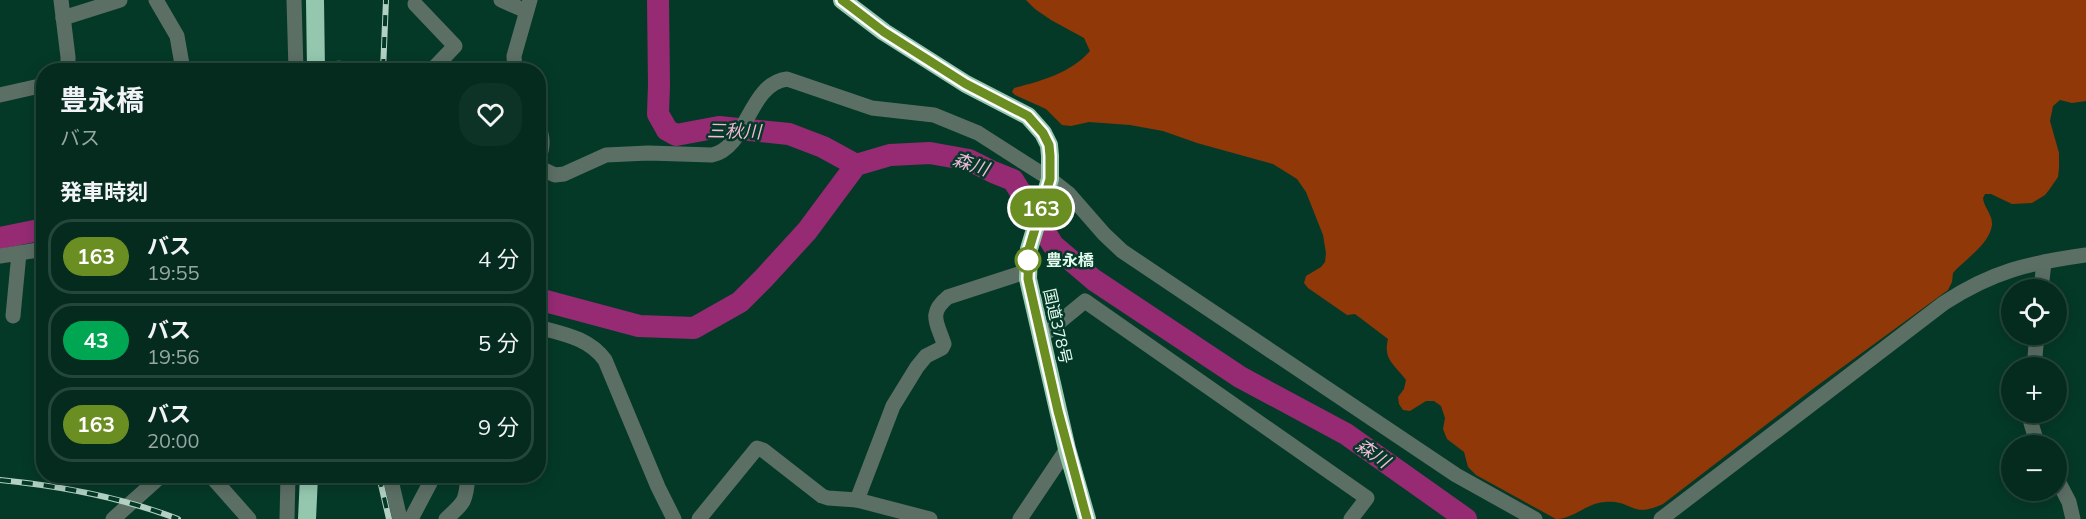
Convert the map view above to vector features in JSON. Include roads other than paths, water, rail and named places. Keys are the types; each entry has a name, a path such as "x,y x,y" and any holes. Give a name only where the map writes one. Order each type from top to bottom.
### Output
{"highway":[{"path":"315,0 316,63"},
{"name":"国道378号","path":"842,0 884,32 966,84 1028,116 1043,133 1049,145 1050,179 1029,249 1028,279 1067,449 1087,519"},
{"path":"307,519 309,483"}],"street":[{"path":"61,0 68,63"},
{"path":"63,18 120,0"},
{"path":"156,0 177,36 182,63"},
{"path":"294,0 296,63"},
{"path":"501,0 528,6 512,63"},
{"path":"416,4 455,46 439,63"},
{"path":"546,171 555,175 564,174 606,155 648,153 712,155 720,153 735,137 755,104 770,85 778,80 787,79 872,108 934,115 978,133 1050,179 1069,194 1122,251 1456,475 1535,519"},
{"path":"0,95 36,87"},
{"path":"0,256 36,250"},
{"path":"13,316 20,253"},
{"path":"1661,519 1944,303 1968,288 1995,275 2027,265 2086,255"},
{"path":"2042,279 2044,262"},
{"path":"857,500 893,406 917,367 927,356 942,348 944,344 935,323 940,305 948,297 1028,271"},
{"path":"1040,338 1085,301 1367,498 1351,519"},
{"path":"546,330 589,343 605,360 658,487 674,519"},
{"path":"699,519 757,448 763,450 822,496 857,500 930,519"},
{"path":"1020,519 1067,449"},
{"path":"113,519 153,483"},
{"path":"217,483 249,519"},
{"path":"287,519 288,483"},
{"path":"392,483 400,519"},
{"path":"411,519 430,483"},
{"path":"446,519 465,500 468,494 468,483"},
{"path":"2067,498 2073,519"}],"waterway":[{"name":"三秋川","path":"658,0 658,114 667,130 676,135 719,127 789,134 823,147 856,165"},
{"name":"森川","path":"546,301 639,326 694,328 740,302 763,279 807,231 856,165 890,155 930,153 969,160 1013,180 1053,245 1094,280 1240,377 1346,434 1466,519"},
{"name":"森川","path":"0,238 36,231"}],"railway":[{"path":"383,63 386,0"},
{"path":"0,480 90,494 135,504 178,519"},
{"path":"381,483 389,519"}],"place":[{"name":"豊永橋","path":"1028,260"}]}
